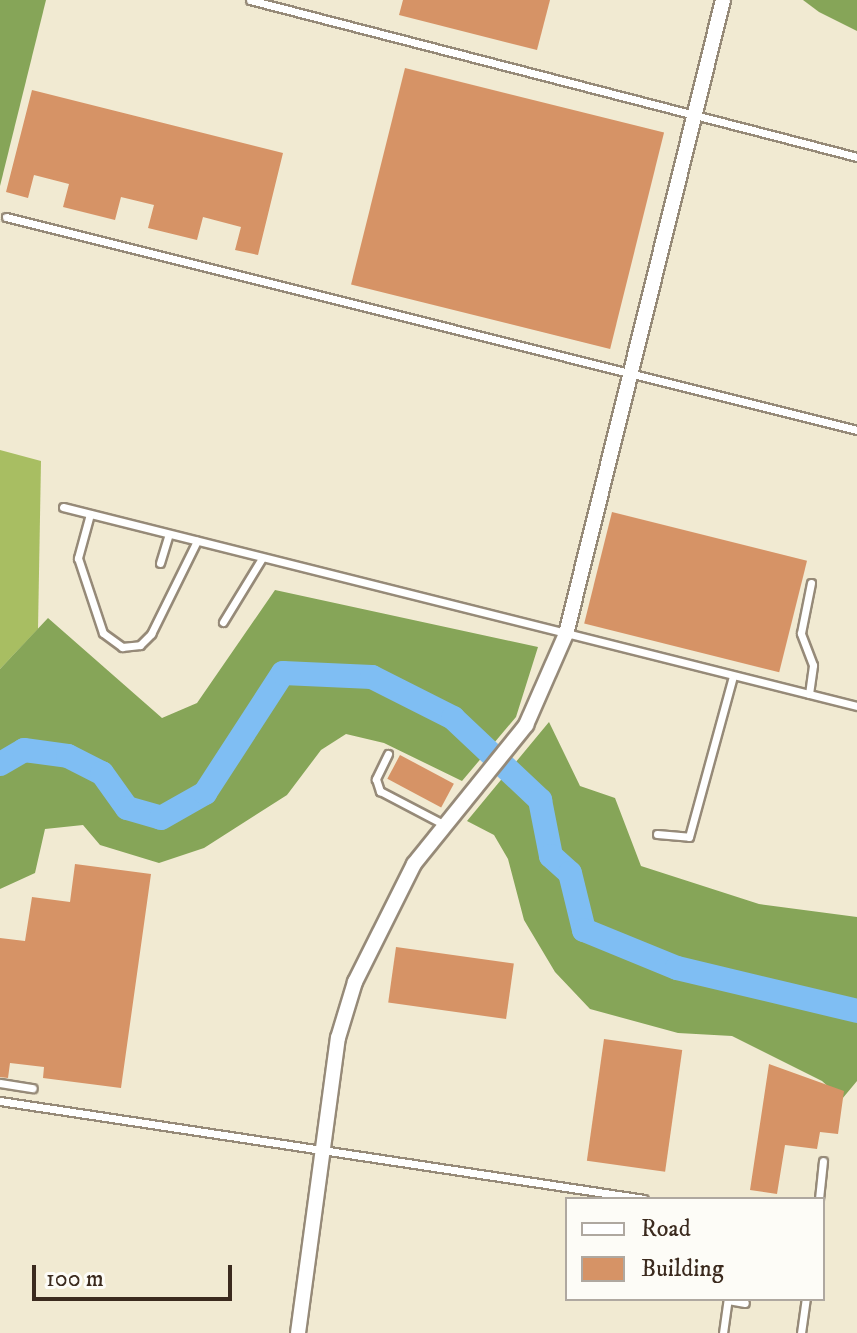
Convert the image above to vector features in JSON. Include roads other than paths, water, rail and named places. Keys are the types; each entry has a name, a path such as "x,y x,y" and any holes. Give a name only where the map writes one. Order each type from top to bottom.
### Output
{"street":[{"path":"298,1333 338,1038 355,982 392,901 472,789 526,725 566,634 723,0"}],"lane":[{"path":"250,0 857,157"},
{"path":"6,217 857,430"},
{"path":"63,507 857,706"},
{"path":"90,514 78,558 103,633 122,647 140,645 151,634 197,541"},
{"path":"160,563 169,534"},
{"path":"223,622 262,558"},
{"path":"809,694 813,665 801,633 811,583"},
{"path":"657,834 689,837 733,676"},
{"path":"388,754 376,779 380,791 446,826"},
{"path":"0,1083 33,1088"},
{"path":"0,1101 631,1197"},
{"path":"819,1197 823,1161"},
{"path":"723,1333 728,1301"},
{"path":"734,1301 745,1303"},
{"path":"801,1333 806,1301"}],"waterway":[{"path":"0,764 24,750 68,756 102,773 127,808 161,818 205,793 283,673 372,677 453,718 540,800 551,856 570,873 584,930 677,968 857,1011"}]}
